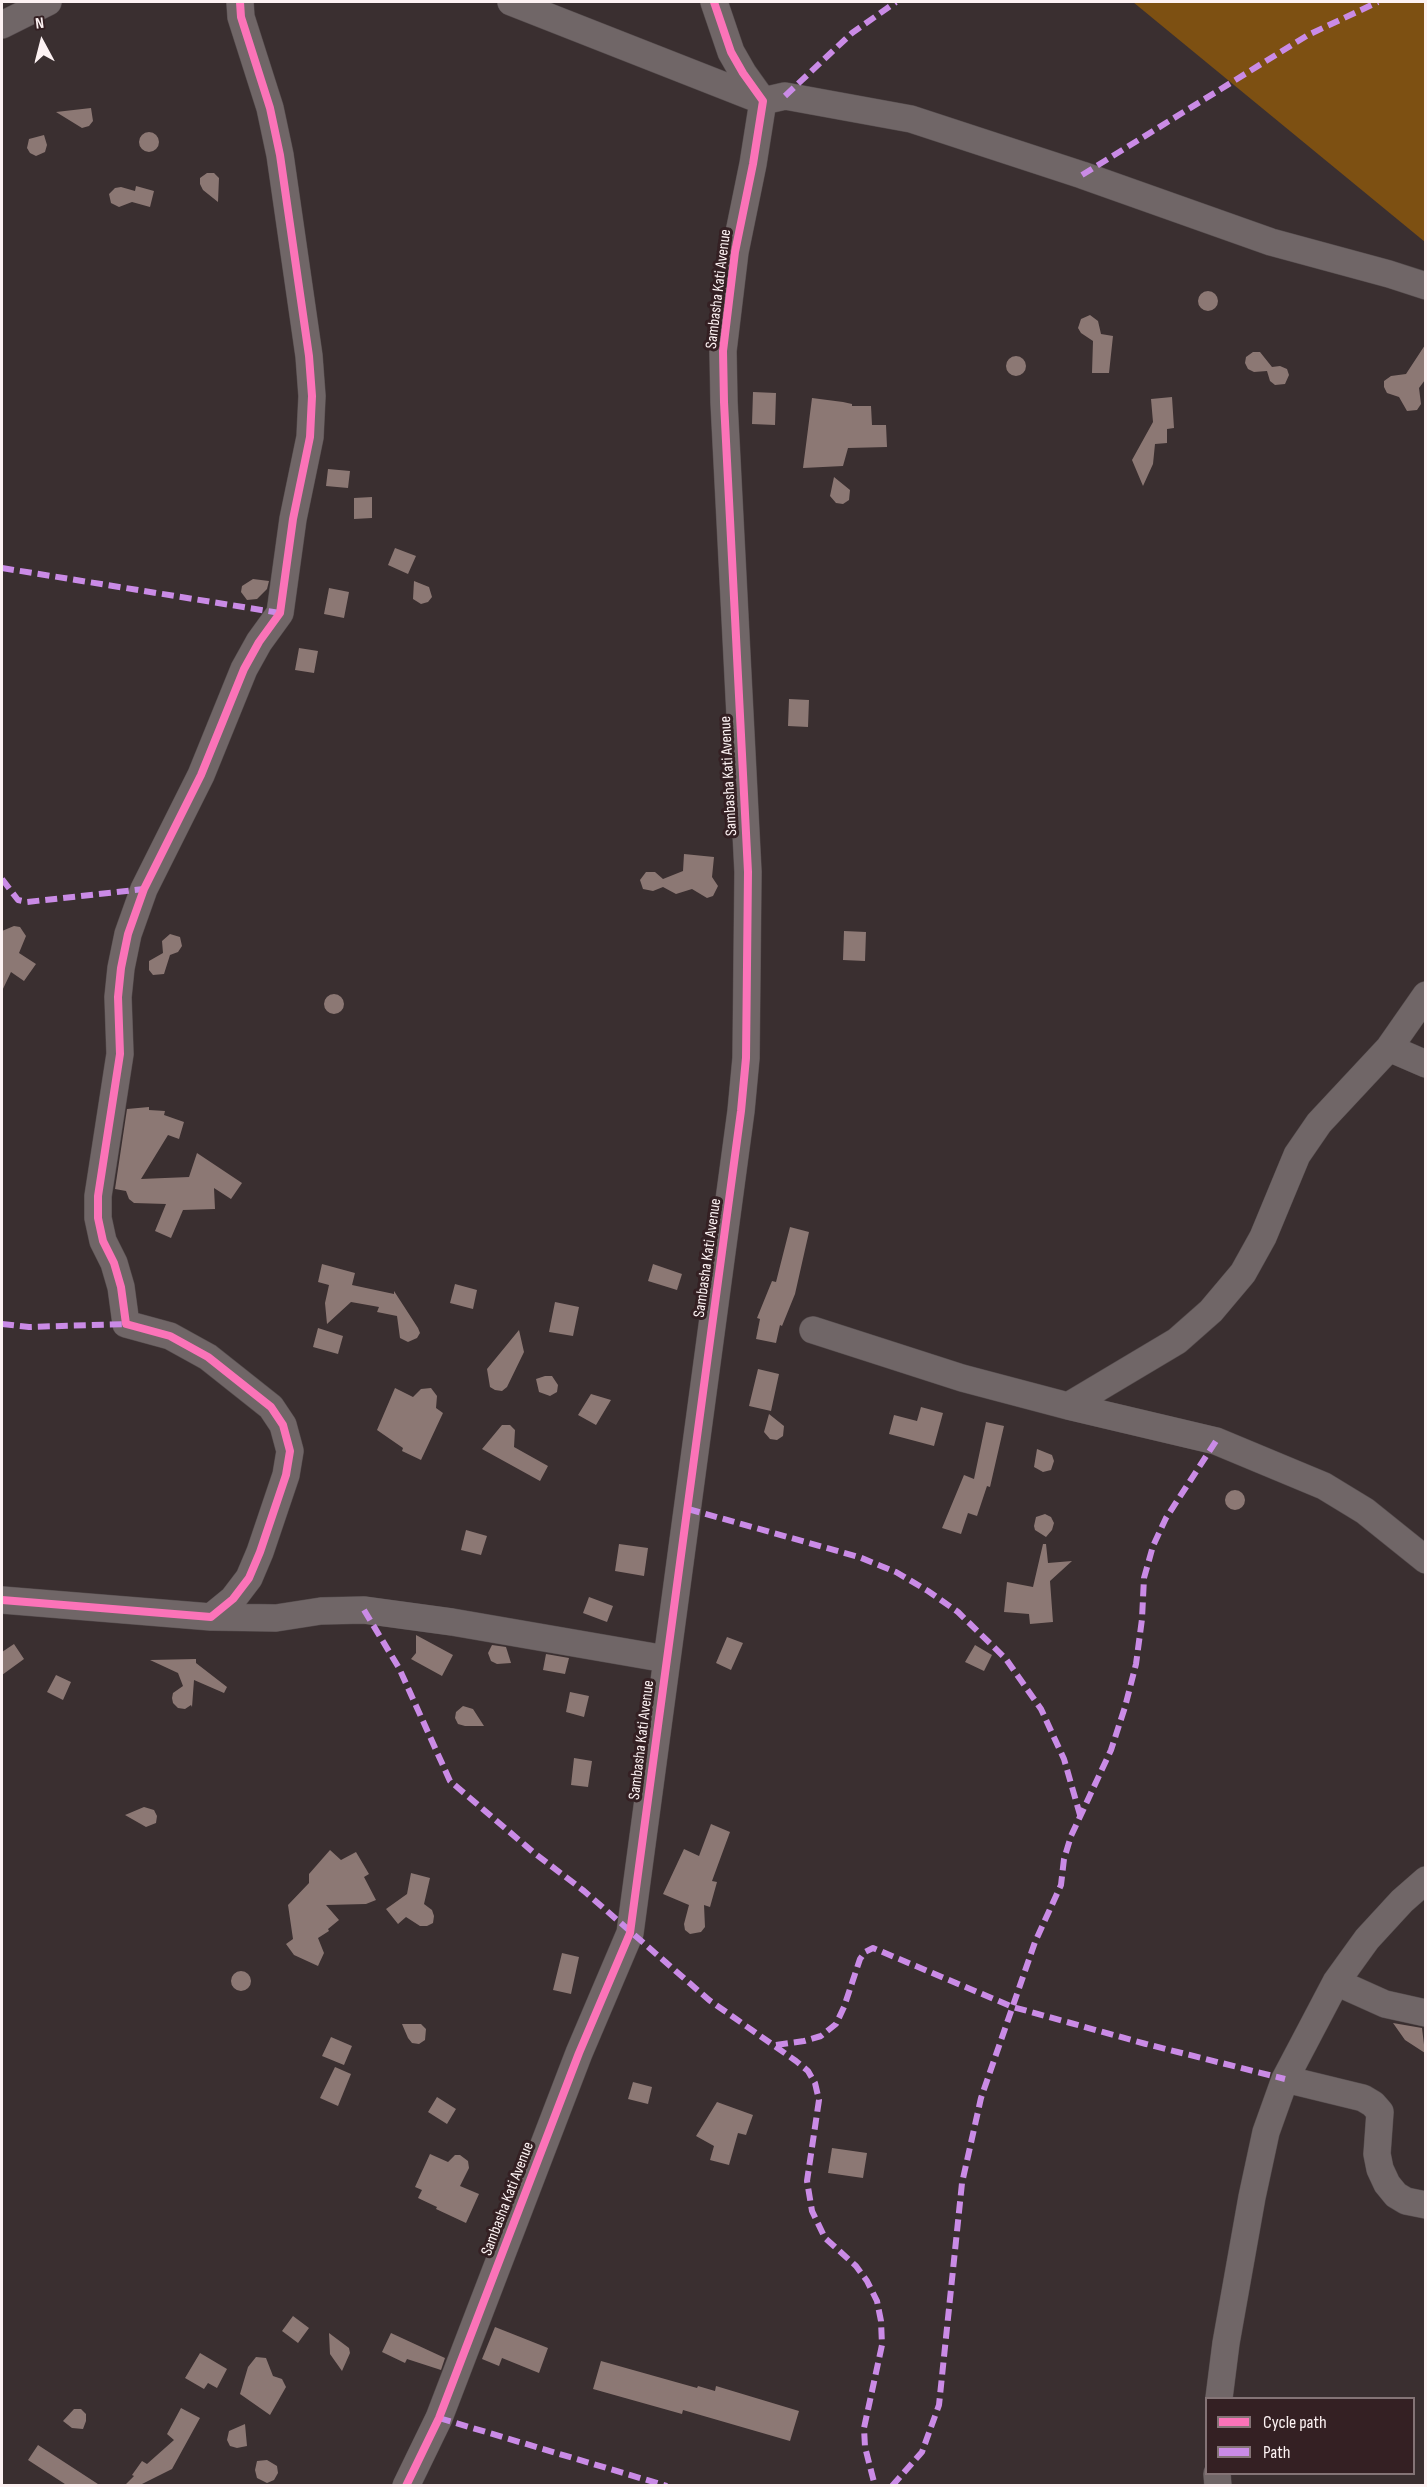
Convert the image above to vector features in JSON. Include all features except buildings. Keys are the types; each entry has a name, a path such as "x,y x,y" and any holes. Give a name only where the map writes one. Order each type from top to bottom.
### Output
{"street":[{"path":"2,25 48,2"},
{"path":"211,1617 233,1599 260,1552 286,1475 290,1451 284,1425 271,1407 208,1357 170,1336 126,1324 121,1287 98,1218 98,1196 120,1054 120,968 128,934 144,890 201,776 244,669 259,642 280,613 293,519 310,437 312,396 309,356 280,155 270,108 243,25 240,2"},
{"path":"511,2 763,101 785,96 911,119 1082,175 1261,239 1425,286"},
{"path":"714,2 731,52 742,73 763,101"},
{"name":"Sambasha Kati Avenue","path":"406,2486 439,2418 579,2053 630,1933 726,1230 746,1058 748,872 723,351 735,252 763,101"},
{"path":"1068,1406 1177,1341 1211,1311 1243,1273 1263,1237 1298,1155 1319,1124 1389,1048 1425,995"},
{"path":"1389,1048 1425,1064"},
{"path":"813,1330 962,1378 1216,1441 1286,1468 1324,1486 1365,1511 1425,1560"},
{"path":"2,1600 211,1617 276,1618 321,1611 364,1610 452,1622 666,1659"},
{"path":"1219,2397 1226,2343 1252,2197 1266,2132 1286,2079 1310,2028 1336,1982 1367,1939 1425,1880"},
{"path":"1336,1982 1385,2004 1425,2013"},
{"path":"1286,2079 1363,2098 1374,2103 1380,2112 1381,2124 1377,2154 1380,2169 1387,2184 1396,2195 1406,2201 1425,2205"}],"shaded area":[{"path":"1133,2 1425,2 1425,242"}],"marked path":[{"path":"785,96 852,33 896,2"},
{"path":"1082,175 1308,35 1378,2"},
{"path":"2,568 280,613"},
{"path":"2,879 18,900 27,902 144,889"},
{"path":"2,1324 29,1327 126,1324"},
{"path":"892,2486 922,2452 939,2405 962,2183 981,2098 1035,1942 1061,1885 1064,1859 1071,1836 1111,1750 1125,1707 1136,1664 1142,1619 1144,1578 1153,1546 1166,1518 1216,1441"},
{"path":"688,1509 859,1557 896,1572 958,1612 1006,1659 1041,1709 1064,1759 1080,1815"},
{"path":"364,1610 399,1668 450,1781 533,1852 584,1891 709,2000 808,2071 815,2083 819,2100 807,2181 812,2211 825,2238 856,2266 867,2281 877,2301 881,2321 882,2345 864,2428 865,2447 875,2486"},
{"path":"776,2045 821,2036 836,2024 860,1959 865,1952 873,1948 1013,2007 1285,2079"},
{"path":"439,2418 667,2486"}],"cycle path":[{"path":"2,1600 211,1617 233,1599 249,1578 286,1475 290,1451 283,1425 271,1407 208,1357 170,1336 126,1324 121,1287 114,1263 103,1241 98,1218 98,1196 120,1054 118,997 128,934 144,889 201,775 244,669 259,642 280,613 293,519 310,437 312,396 309,356 280,155 270,108 241,17 240,2"},
{"path":"406,2486 439,2418 579,2053 630,1933 741,1111 746,1058 748,872 723,351 735,252 763,101 731,52 714,2"}]}
